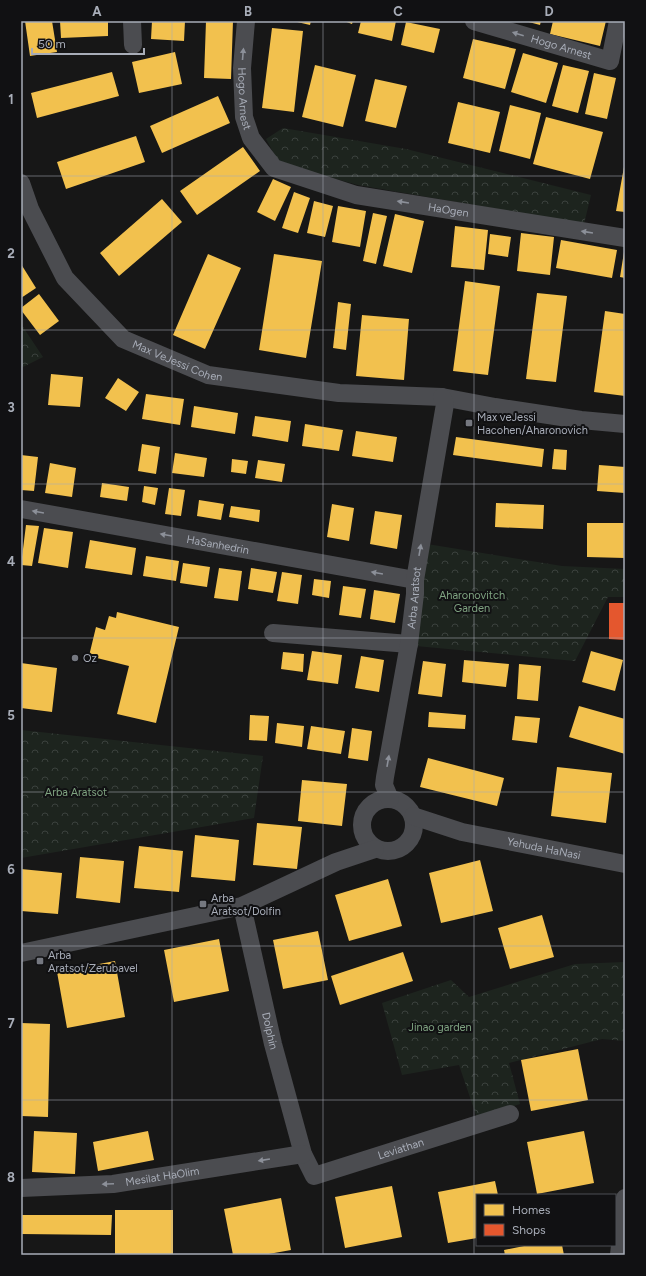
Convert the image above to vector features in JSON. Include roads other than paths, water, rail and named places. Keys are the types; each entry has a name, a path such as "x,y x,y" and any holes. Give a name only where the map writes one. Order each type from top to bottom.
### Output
{"street":[{"path":"132,21 134,45"},
{"name":"Hogo Arnest","path":"246,21 242,68 244,117 251,138 274,168"},
{"name":"Hogo Arnest","path":"474,21 610,61 618,21"},
{"name":"HaOgen","path":"274,168 356,195 625,238"},
{"name":"Max VeJessi Cohen","path":"21,183 30,209 65,278 123,339 208,375 339,393 397,394 581,420 625,424"},
{"name":"Arba Aratsot","path":"390,799 384,785 385,777 409,644 415,594 415,580 444,400"},
{"name":"HaSanhedrin","path":"21,509 415,580"},
{"path":"273,632 409,644"},
{"path":"390,799 401,802 408,808 413,816 415,825 413,834 409,842 402,848 393,852 384,852 375,849 365,839 362,831 362,822 366,811 376,802 390,799"},
{"name":"Yehuda HaNasi","path":"413,816 462,832 625,864"},
{"path":"336,862 362,831"},
{"name":"Yehuda HaNasi","path":"413,834 462,832"},
{"path":"21,953 242,906 336,862 375,849"},
{"name":"Dolphin","path":"242,906 273,1044 302,1154"},
{"name":"Leviathan","path":"302,1154 314,1176 510,1114"},
{"name":"Mesilat HaOlim","path":"21,1188 113,1184 302,1154"},
{"path":"619,1255 625,1198"}],"place":[{"name":"Max veJessi Hacohen/Aharonovich","path":"469,423"},
{"name":"Oz","path":"75,658"},
{"name":"Arba Aratsot/Dolfin","path":"203,904"},
{"name":"Arba Aratsot/Zerubavel","path":"40,961"}],"park label":[{"name":"Aharonovitch Garden","path":"472,601"},
{"name":"Jinao garden","path":"440,1027"}]}
